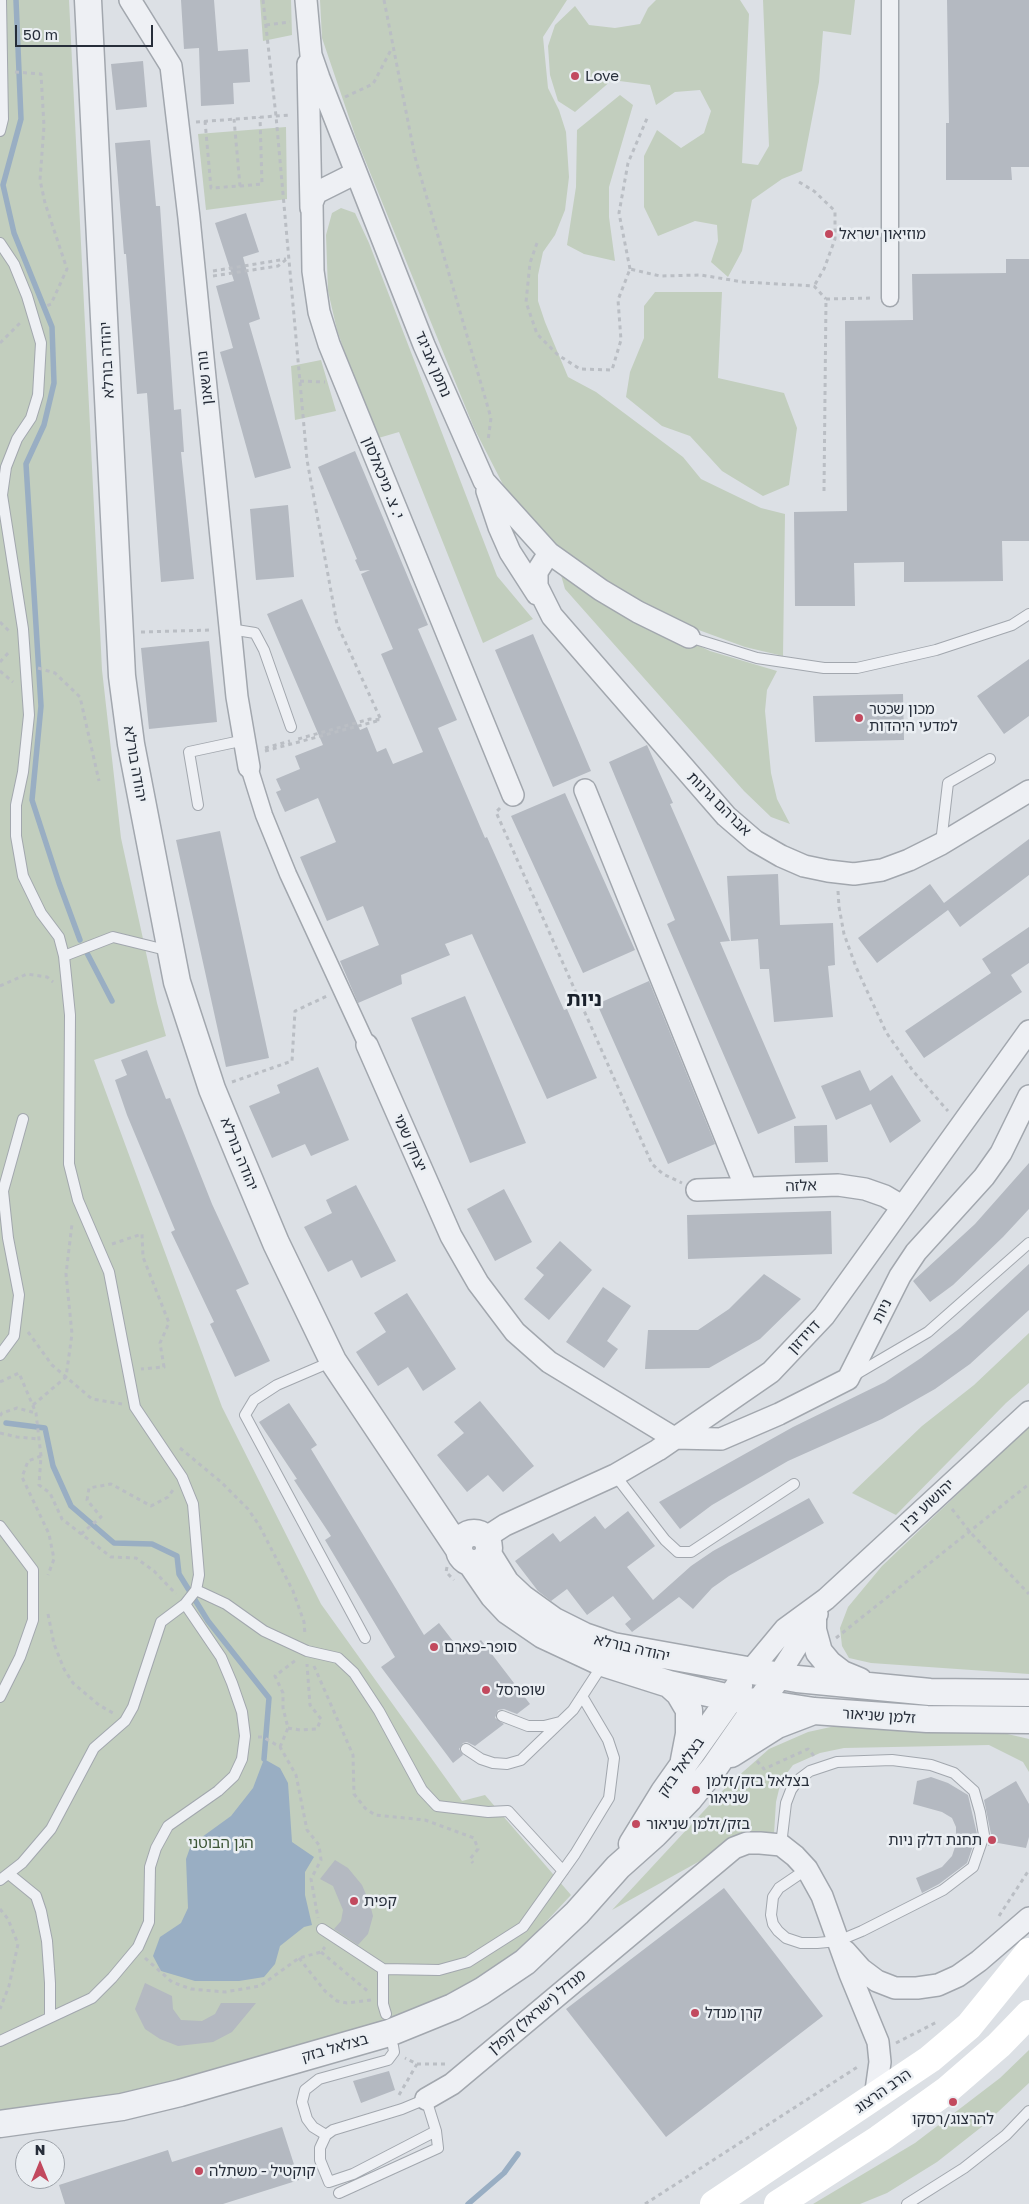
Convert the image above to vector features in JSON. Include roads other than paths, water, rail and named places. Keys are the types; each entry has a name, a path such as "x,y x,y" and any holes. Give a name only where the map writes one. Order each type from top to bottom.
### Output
{"main road":[{"name":"הרב הרצוג","path":"714,2204 875,2098 930,2059 969,2026 1029,1952"},
{"path":"778,2204 879,2139 946,2091 999,2045 1029,2014"}],"street":[{"name":"יהודה בורלא","path":"88,0 122,676 131,744 170,951 191,1029 212,1089 276,1243 333,1361 407,1472 475,1547 493,1595 508,1611 543,1636 608,1654 778,1676"},
{"name":"נוה שאנן","path":"130,0 171,66 195,274 237,697 247,754"},
{"name":"נחמן אביגד","path":"306,0 311,54 329,104 424,345 484,482 549,553 601,590 638,612 688,637"},
{"path":"890,0 890,298"},
{"path":"308,31 311,214"},
{"name":"י. צ. מיכאלסון","path":"356,172 316,193 311,214 315,293 329,344 513,795"},
{"path":"484,482 499,527 510,552 552,616"},
{"name":"אברהם גרנות","path":"549,553 537,572 537,586 552,616 726,816 755,841 781,856 804,866 838,872 854,874 882,870 941,844 1029,791"},
{"name":"יצחק שמי","path":"247,754 267,823 451,1236 478,1283 516,1332 549,1362 674,1438"},
{"path":"585,790 746,1188"},
{"name":"דוידזון","path":"475,1547 505,1525 615,1475 674,1438 771,1372 824,1316 1029,1031"},
{"name":"ניות","path":"848,1379 900,1276 916,1252 984,1177 1001,1153 1029,1096"},
{"name":"אלזה","path":"697,1190 838,1185 865,1189 885,1196 902,1206"},
{"path":"674,1438 721,1439 779,1414 848,1379"},
{"name":"יהושוע יבין","path":"760,1703 820,1609 940,1493 1029,1412"},
{"path":"820,1609 814,1630 819,1652 829,1664 842,1674 873,1686"},
{"name":"יהושוע יבין","path":"750,1671 785,1629 820,1609"},
{"name":"יהודה בורלא","path":"608,1654 669,1684 730,1698"},
{"name":"בצלאל בזק","path":"618,1866 682,1766 750,1671"},
{"name":"זלמן שניאור","path":"778,1676 930,1692 1029,1693"},
{"path":"669,1684 679,1693 689,1710 688,1734 682,1766"},
{"name":"זלמן שניאור","path":"730,1698 814,1712 927,1719 1029,1720"},
{"name":"בצלאל בזק","path":"0,2124 113,2109 180,2093 389,2033 453,2007 482,1991 525,1962 576,1913 618,1866 655,1834 714,1768 760,1703"},
{"path":"714,1768 765,1732 791,1719 814,1712"},
{"name":"מנדל (ישראל) קפלן","path":"426,2098 452,2084 734,1848 748,1843 781,1845"},
{"path":"781,1845 808,1869 822,1896 850,1974 874,2029 880,2049 875,2098"},
{"path":"838,1941 861,1969 877,1981 895,1988 917,1988 938,1985 958,1976 1029,1918"}],"lane":[{"path":"0,131 3,119 1,0"},
{"path":"0,243 14,264 41,343 38,394 31,418 17,439 6,467 2,494 23,629 29,715 23,772 16,805 16,836 23,876 41,913 59,937 64,956 69,995 69,1164 78,1200 110,1272 135,1407 149,1424 182,1477 193,1504 199,1557 199,1575 196,1590 185,1604 161,1622 133,1707 125,1721 94,1748 51,1828 22,1863 5,1877 36,1896 41,1911 47,1941 50,2017"},
{"path":"688,637 756,658 824,668 857,668 936,650 1012,625 1029,614"},
{"path":"230,629 255,633 264,650 291,727"},
{"path":"198,805 190,752 247,754"},
{"path":"941,844 948,783 990,759"},
{"path":"64,956 113,937 170,951"},
{"path":"0,1355 14,1336 19,1295 8,1238 2,1191 23,1119"},
{"path":"848,1379 928,1332 1029,1243"},
{"path":"333,1361 277,1385 254,1400 245,1415 365,1638"},
{"path":"615,1475 665,1540 678,1552 691,1552 794,1484"},
{"path":"0,1526 33,1570 33,1620 20,1657 0,1697"},
{"path":"196,1590 226,1604 264,1632 307,1651 338,1658 354,1673 379,1710 422,1790 436,1806 508,1812 563,1871"},
{"path":"0,2041 92,1998 112,1978 138,1946 149,1922 150,1868 156,1848 168,1826 218,1791 234,1776 242,1759 245,1736 242,1712 232,1683 221,1657 185,1604"},
{"path":"466,1750 481,1759 493,1763 507,1764 521,1760 573,1710 608,1654"},
{"path":"322,1929 383,1969 439,1970 468,1962 523,1927 563,1871 609,1798 614,1758 608,1740 582,1696"},
{"path":"502,1716 528,1726 544,1726 561,1722"},
{"path":"781,1845 786,1803 791,1790 798,1780 810,1771 837,1762 892,1760 931,1765 954,1773 974,1791 984,1835 974,1867 962,1878 943,1890 838,1941 801,1942 786,1938 773,1924 771,1904 779,1888 808,1869"},
{"path":"383,1969 384,2009"},
{"path":"393,2046 394,2052 388,2060 319,2079 305,2090 302,2102 307,2119 313,2127 326,2135 320,2148 320,2160 330,2182 353,2174 436,2131"},
{"path":"339,2193 438,2148 436,2131 426,2098"},
{"name":"מנדל (ישראל) קפלן","path":"326,2135 345,2125 402,2109 426,2098"},
{"path":"907,2204 964,2168 1006,2135 1029,2111"}],"water":[{"path":"264,1759 280,1768 288,1783 292,1842 314,1857 305,1872 305,1895 312,1925 304,1927 280,1946 275,1964 264,1977 239,1981 195,1981 161,1971 153,1956 160,1937 181,1923 188,1908 186,1859 191,1845 231,1816 253,1788"}],"waterway":[{"path":"16,0 21,119 3,185 14,233 52,327 54,383 44,425 26,464 41,706 32,800 80,940"},
{"path":"87,953 112,1001"},
{"path":"6,1423 45,1428 53,1466 71,1506 114,1543 152,1544 177,1556 179,1574 208,1621 269,1698 264,1759"},
{"path":"468,2204 504,2173 518,2154"}],"place":[{"name":"Love","path":"575,76"},
{"name":"מוזיאון ישראל","path":"829,234"},
{"name":"מכון שכטר למדעי היהדות","path":"859,718"},
{"name":"סופר-פארם","path":"434,1647"},
{"name":"שופרסל","path":"486,1690"},
{"name":"בצלאל בזק/זלמן שניאור","path":"696,1790"},
{"name":"בזק/זלמן שניאור","path":"636,1824"},
{"name":"תחנת דלק ניות","path":"992,1840"},
{"name":"קפית","path":"354,1901"},
{"name":"קרן מנדל","path":"695,2013"},
{"name":"להרצוג/רסקו","path":"953,2102"},
{"name":"קוקטיל - משתלה","path":"199,2171"}],"district":[{"name":"ניות","path":"584,1000"}],"park label":[{"name":"הגן הבוטני","path":"221,1843"}]}
